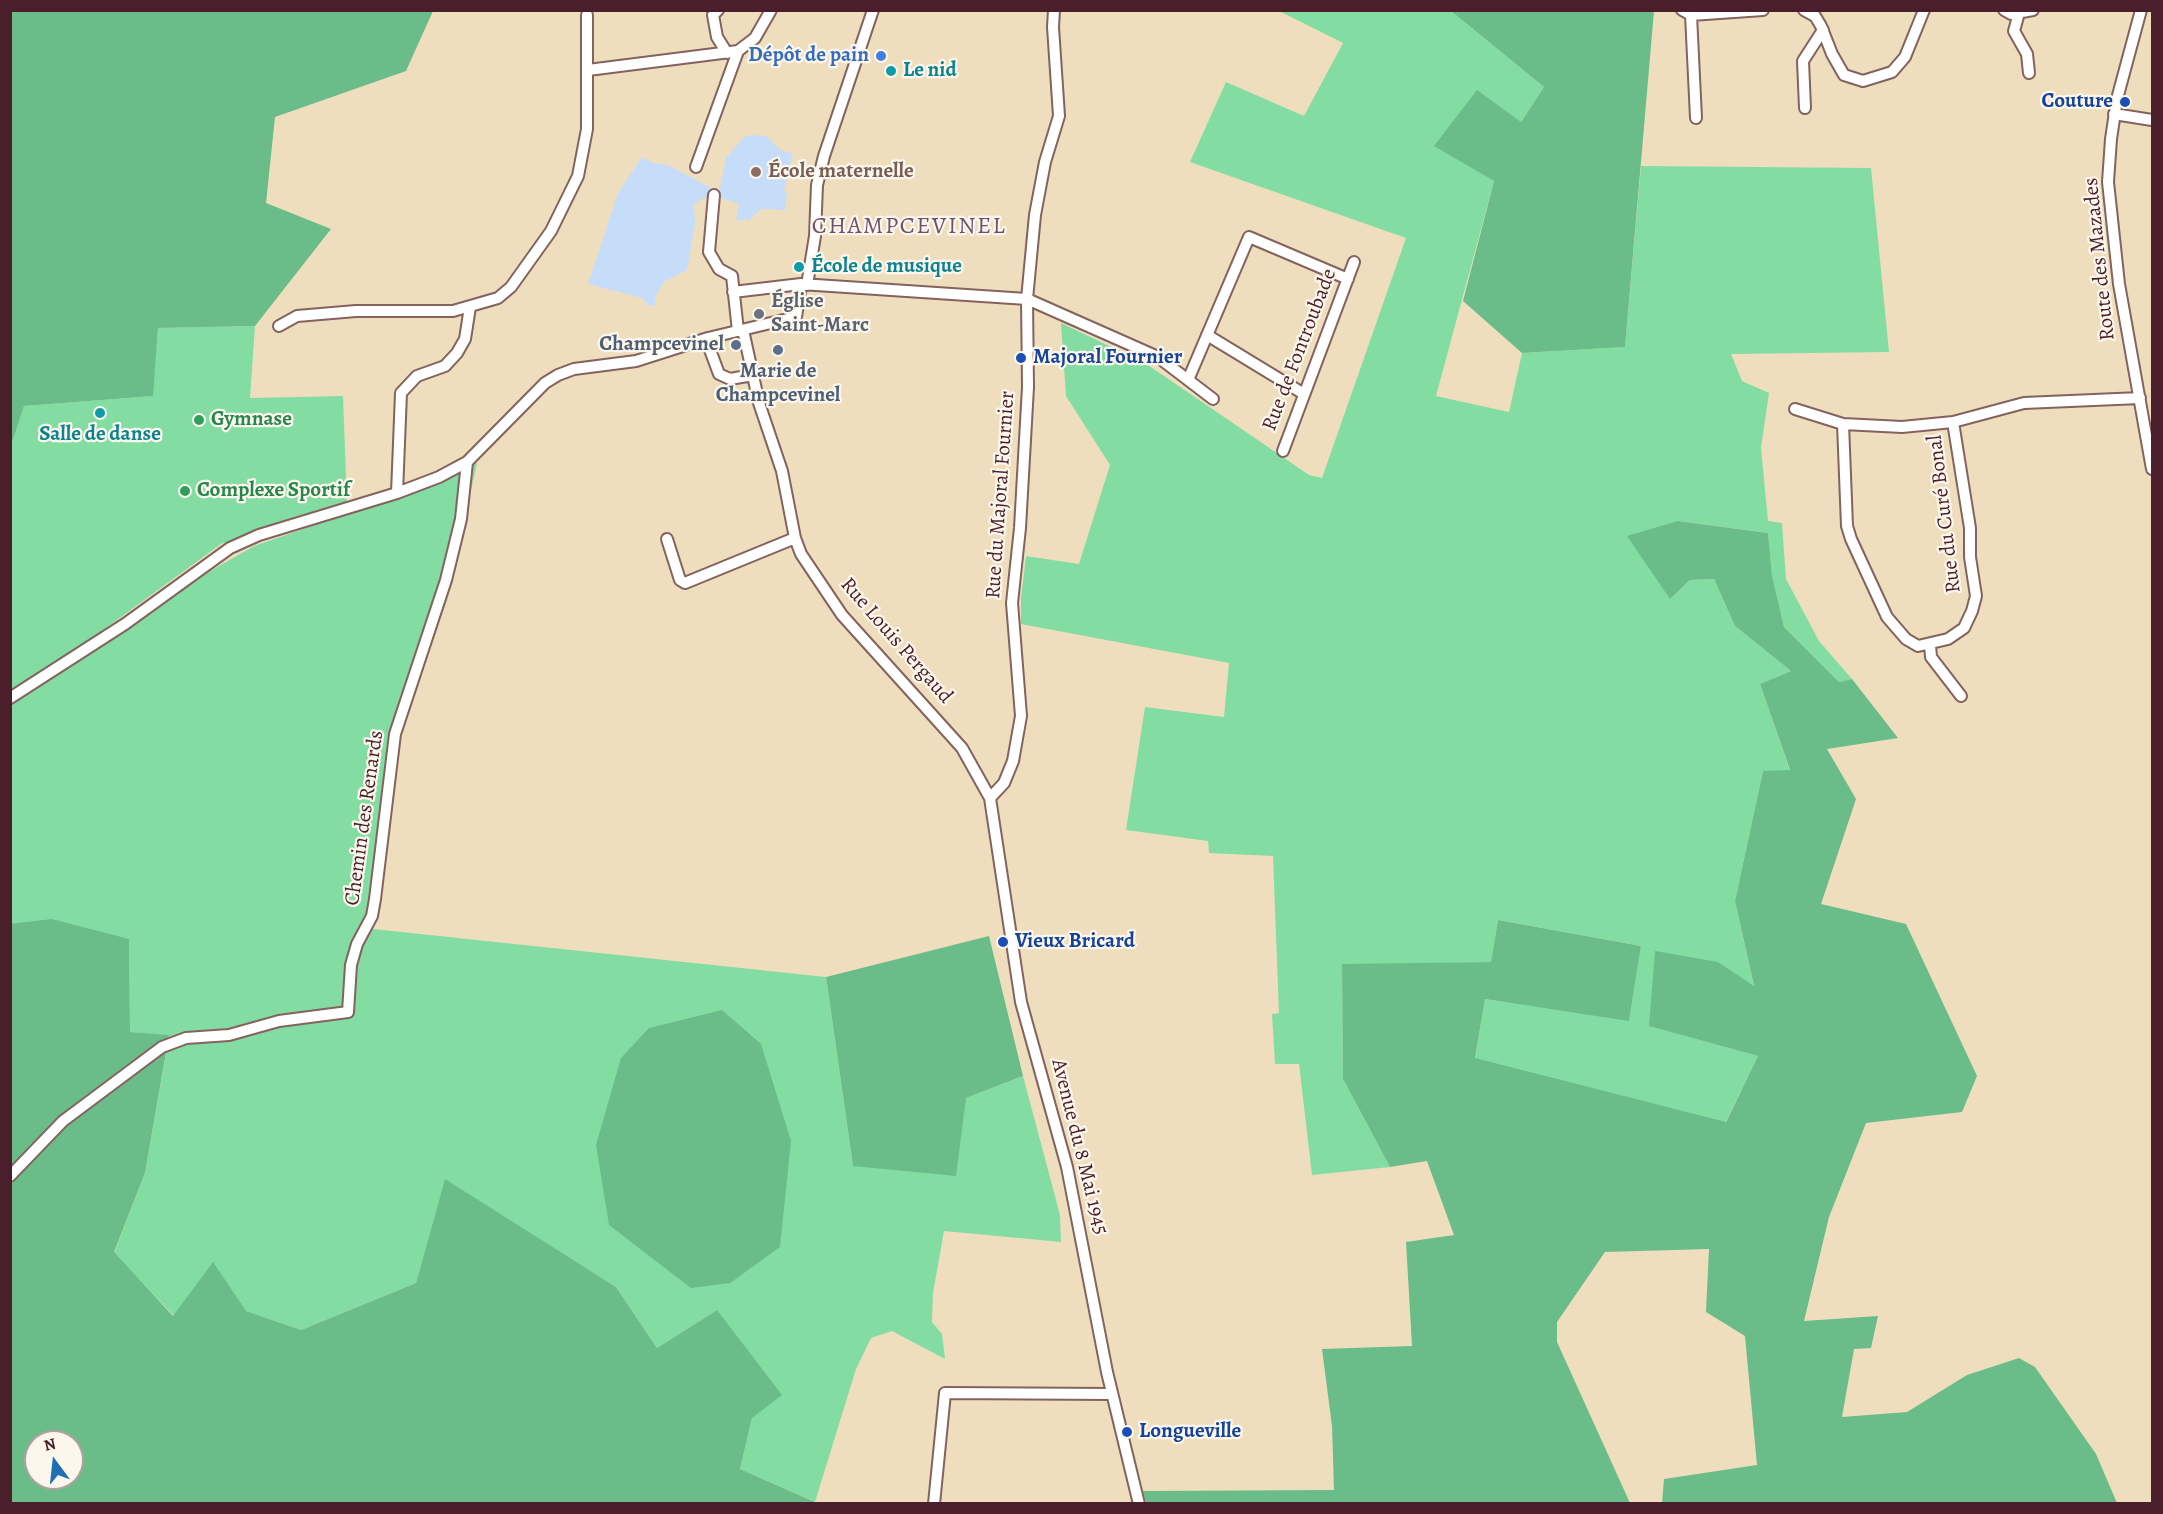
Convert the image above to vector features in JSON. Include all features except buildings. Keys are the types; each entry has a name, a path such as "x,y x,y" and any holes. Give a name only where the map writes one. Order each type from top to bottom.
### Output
{"street":[{"path":"718,10 713,15 717,37 726,53"},
{"path":"588,70 738,51 755,38 771,10"},
{"path":"10,698 157,600 230,548 259,535 397,493 439,477 467,462 545,383 558,375 574,369 636,360 706,339 796,317 815,236 817,185 824,156 873,10"},
{"name":"Rue du Majoral Fournier","path":"990,798 1004,783 1013,761 1021,716 1012,603 1020,528 1028,387 1027,299 1035,215 1045,162 1059,116 1054,10"},
{"path":"1696,118 1686,13 1763,10"},
{"path":"1804,10 1815,16 1844,75 1863,81 1892,72 1905,57 1924,10"},
{"path":"2004,10 2019,13 2033,10"},
{"name":"Route des Mazades","path":"2141,10 2114,114 2108,182 2119,284 2152,469"},
{"path":"2019,13 2014,31 2027,54 2029,73"},
{"path":"279,326 297,316 356,311 453,311 498,297 511,287 551,231 578,176 588,129 587,15"},
{"path":"1805,108 1803,61 1823,30"},
{"path":"696,167 738,51"},
{"path":"2114,114 2152,120"},
{"path":"714,195 709,252 718,269 732,276 733,292 804,284 1027,299 1158,357 1213,399"},
{"path":"1188,380 1250,237 1348,279"},
{"name":"Rue de Fontroubade","path":"1283,451 1354,262"},
{"name":"Rue Louis Pergaud","path":"733,292 740,331 759,404 782,471 795,538 801,554 842,615 951,734 971,762 990,798"},
{"path":"397,493 401,393 417,376 444,366 457,353 465,339 470,307"},
{"path":"1207,335 1304,394"},
{"path":"706,339 719,374 730,379 753,375"},
{"path":"1795,409 1843,424 1902,428 1953,422 2024,403 2140,398"},
{"name":"Rue du Curé Bonal","path":"1930,645 1948,639 1964,628 1976,596 1970,557 1970,528 1953,422"},
{"path":"1843,424 1848,526 1851,539 1887,617 1906,639 1918,646 1930,645 1931,657 1961,696"},
{"name":"Chemin des Renards","path":"10,1176 63,1121 162,1047 186,1038 229,1035 279,1021 348,1012 351,965 357,944 372,916 375,899 395,734 446,580 461,519 467,462"},
{"path":"667,539 680,580 684,583 795,538"},
{"name":"Avenue du 8 Mai 1945","path":"990,798 1021,1002 1067,1167 1112,1394 1139,1503"},
{"path":"933,1503 945,1393 1112,1394"}],"shaded area":[{"name":"École maternelle","path":"745,136 768,137 780,150 793,154 784,191 787,193 785,210 761,209 749,220 736,220 739,204 718,197 726,158"},
{"path":"642,157 653,163 668,165 711,188 711,194 694,204 695,224 687,270 664,282 655,297 656,305 649,306 642,298 588,284 618,193"}],"green space":[{"path":"11,10 433,11 406,71 275,117 266,203 331,229 255,326 158,328 153,396 24,406 11,445"},
{"path":"1279,11 1451,11 1544,87 1521,122 1435,145 1494,181 1436,396 1509,412 1522,353 1625,347 1641,166 1871,168 1889,352 1731,354 1742,381 1769,393 1761,448 1768,521 1782,523 1786,579 1819,641 1852,679 1839,682 1784,627 1772,575 1768,533 1678,521 1671,598 1690,580 1714,579 1735,626 1791,671 1760,684 1790,771 1763,771 1735,901 1754,987 1718,962 1650,1026 1758,1056 1725,1123 1475,1059 1485,999 1629,1020 1641,946 1498,920 1491,962 1342,965 1343,1079 1390,1167 1312,1175 1299,1064 1275,1064 1272,1014 1279,1013 1273,856 1209,853 1208,841 1126,830 1145,707 1224,717 1229,663 1021,624 1021,598 1026,556 1079,564 1110,465 1066,396 1061,323 1145,363 1309,475 1322,478 1406,238 1190,162 1226,82 1304,116 1343,43"},
{"path":"1451,11 1654,11 1625,347 1522,353 1463,301 1494,181 1434,146 1477,90 1521,122 1544,87"},
{"path":"255,326 250,398 343,396 347,506 221,544 88,641 254,546 442,481 477,463 447,600 403,725 373,929 826,977 853,1166 966,1098 1023,1076 1060,1215 1061,1242 944,1231 933,1293 932,1322 942,1334 945,1359 892,1331 871,1338 856,1369 815,1502 740,1469 752,1418 717,1310 657,1348 616,1287 445,1180 416,1283 301,1330 246,1311 174,1316 114,1253 145,1173 169,1036 130,1032 129,939 11,924 10,445 24,406 152,396 158,328"},
{"path":"1678,521 1768,533 1772,575 1784,627 1839,682 1852,679 1898,738 1827,749 1856,799 1821,904 1906,924 1977,1076 1962,1112 1866,1123 1829,1217 1804,1321 1878,1316 1871,1348 1854,1349 1842,1417 1907,1412 1967,1375 2019,1358 2035,1367 2096,1454 2117,1503 1662,1503 1664,1479 1757,1465 1745,1336 1706,1312 1709,1249 1605,1252 1557,1322 1557,1342 1630,1503 1146,1503 1143,1491 1334,1490 1332,1426 1322,1349 1412,1346 1406,1242 1454,1235 1427,1161 1390,1167 1343,1079 1342,964 1491,962 1498,920 1641,946 1629,1021 1485,999 1475,1058 1726,1122 1758,1056 1649,1026 1655,951 1718,962 1754,986 1735,901 1763,771 1790,770 1760,684 1791,671 1735,626 1714,579 1690,580 1670,599 1627,536"},
{"path":"52,919 129,939 130,1032 169,1035 145,1173 114,1252 173,1316 213,1262 246,1311 301,1330 416,1283 445,1179 616,1287 657,1348 717,1310 782,1395 752,1418 740,1469 817,1503 11,1503 10,924"},
{"path":"989,936 1023,1076 966,1098 956,1176 853,1166 826,977"},
{"path":"722,1010 761,1044 791,1141 780,1247 730,1283 691,1288 609,1225 596,1145 621,1058 649,1028"}],"place":[{"name":"Dépôt de pain","path":"881,56"},
{"name":"Le nid","path":"891,71"},
{"name":"Couture","path":"2125,102"},
{"name":"École maternelle","path":"756,172"},
{"name":"École de musique","path":"799,267"},
{"name":"Église Saint-Marc","path":"759,314"},
{"name":"Champcevinel","path":"736,345"},
{"name":"Marie de Champcevinel","path":"778,350"},
{"name":"Majoral Fournier","path":"1021,358"},
{"name":"Salle de danse","path":"100,413"},
{"name":"Gymnase","path":"199,420"},
{"name":"Complexe Sportif","path":"185,491"},
{"name":"Vieux Bricard","path":"1003,942"},
{"name":"Longueville","path":"1127,1432"}],"district":[{"name":"CHAMPCEVINEL","path":"909,227"}]}
